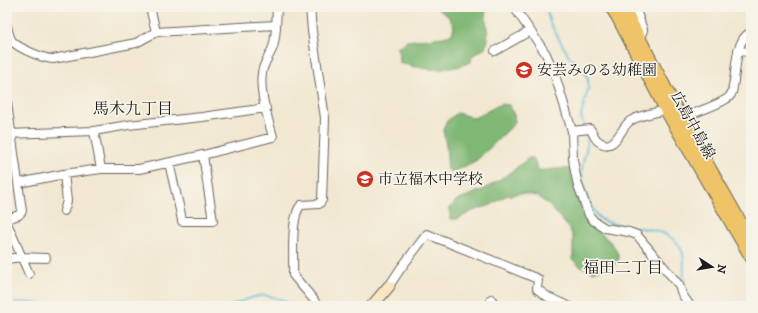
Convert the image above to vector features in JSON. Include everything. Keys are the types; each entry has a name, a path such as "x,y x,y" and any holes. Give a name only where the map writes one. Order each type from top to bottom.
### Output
{"main road":[{"name":"広島中島線","path":"611,7 634,39 677,120 751,241"},
{"name":"広島中島線","path":"622,7 634,39 666,110 677,120"},
{"name":"広島中島線","path":"744,230 751,258"}],"street":[{"path":"150,7 156,32"},
{"path":"19,183 64,174 101,169 140,169 273,137 262,93 262,73 263,67 273,49 276,37 277,7"},
{"path":"310,7 312,31 326,118 322,200 319,204 301,205 297,209 294,225 294,275 317,306"},
{"path":"514,7 546,54 550,64 572,131 575,172 589,215 594,221 605,228 629,232 637,235 679,285 682,294 690,306"},
{"path":"634,39 643,30 635,7"},
{"path":"7,26 9,40 26,50 46,58 53,59 136,43 156,32 276,25"},
{"path":"495,51 530,31"},
{"path":"677,120 726,100 730,96 732,93 738,50 747,34 751,32"},
{"path":"738,50 751,53"},
{"path":"7,103 9,134 19,183 22,211 21,214 7,219"},
{"path":"9,134 94,132 128,125 266,108"},
{"path":"572,131 590,129 593,131 596,140 602,144 609,144 614,142 630,122 637,118 666,110"},
{"path":"94,132 101,169"},
{"path":"169,162 182,221 213,221 203,155"},
{"path":"64,174 67,201 64,211"},
{"path":"7,224 29,274"},
{"path":"372,306 428,234 538,279 537,289 548,297 568,306"},
{"path":"7,259 22,257 46,258"}],"green space":[{"path":"435,7 485,7 488,40 485,48 472,56 471,62 444,69 426,69 399,62 398,47 407,41 444,37 452,34 454,26 448,16"},
{"path":"501,104 509,105 514,115 515,123 477,160 453,172 448,170 443,130 447,121 457,113 474,118"},
{"path":"529,158 533,158 538,170 563,168 571,169 580,206 592,225 615,248 619,259 617,263 594,272 578,265 573,260 573,237 569,228 549,205 537,196 521,193 505,196 491,205 473,211 457,219 450,219 450,208 457,200 485,189"}],"waterway":[{"path":"546,7 550,23 570,58 583,68 588,79 588,89 581,116 584,127"},
{"path":"585,131 587,136 587,145 582,175 585,190 591,206 599,218 604,221 621,226 654,230 676,242 681,249 683,256 685,289 689,298 696,306"},
{"path":"230,306 262,296 276,298 294,306"},
{"path":"7,306 20,302 62,306"}],"place":[{"name":"安芸みのる幼稚園","path":"524,70"},
{"name":"市立福木中学校","path":"365,179"}],"district":[{"name":"馬木九丁目","path":"133,108"},
{"name":"福田二丁目","path":"623,267"}]}
